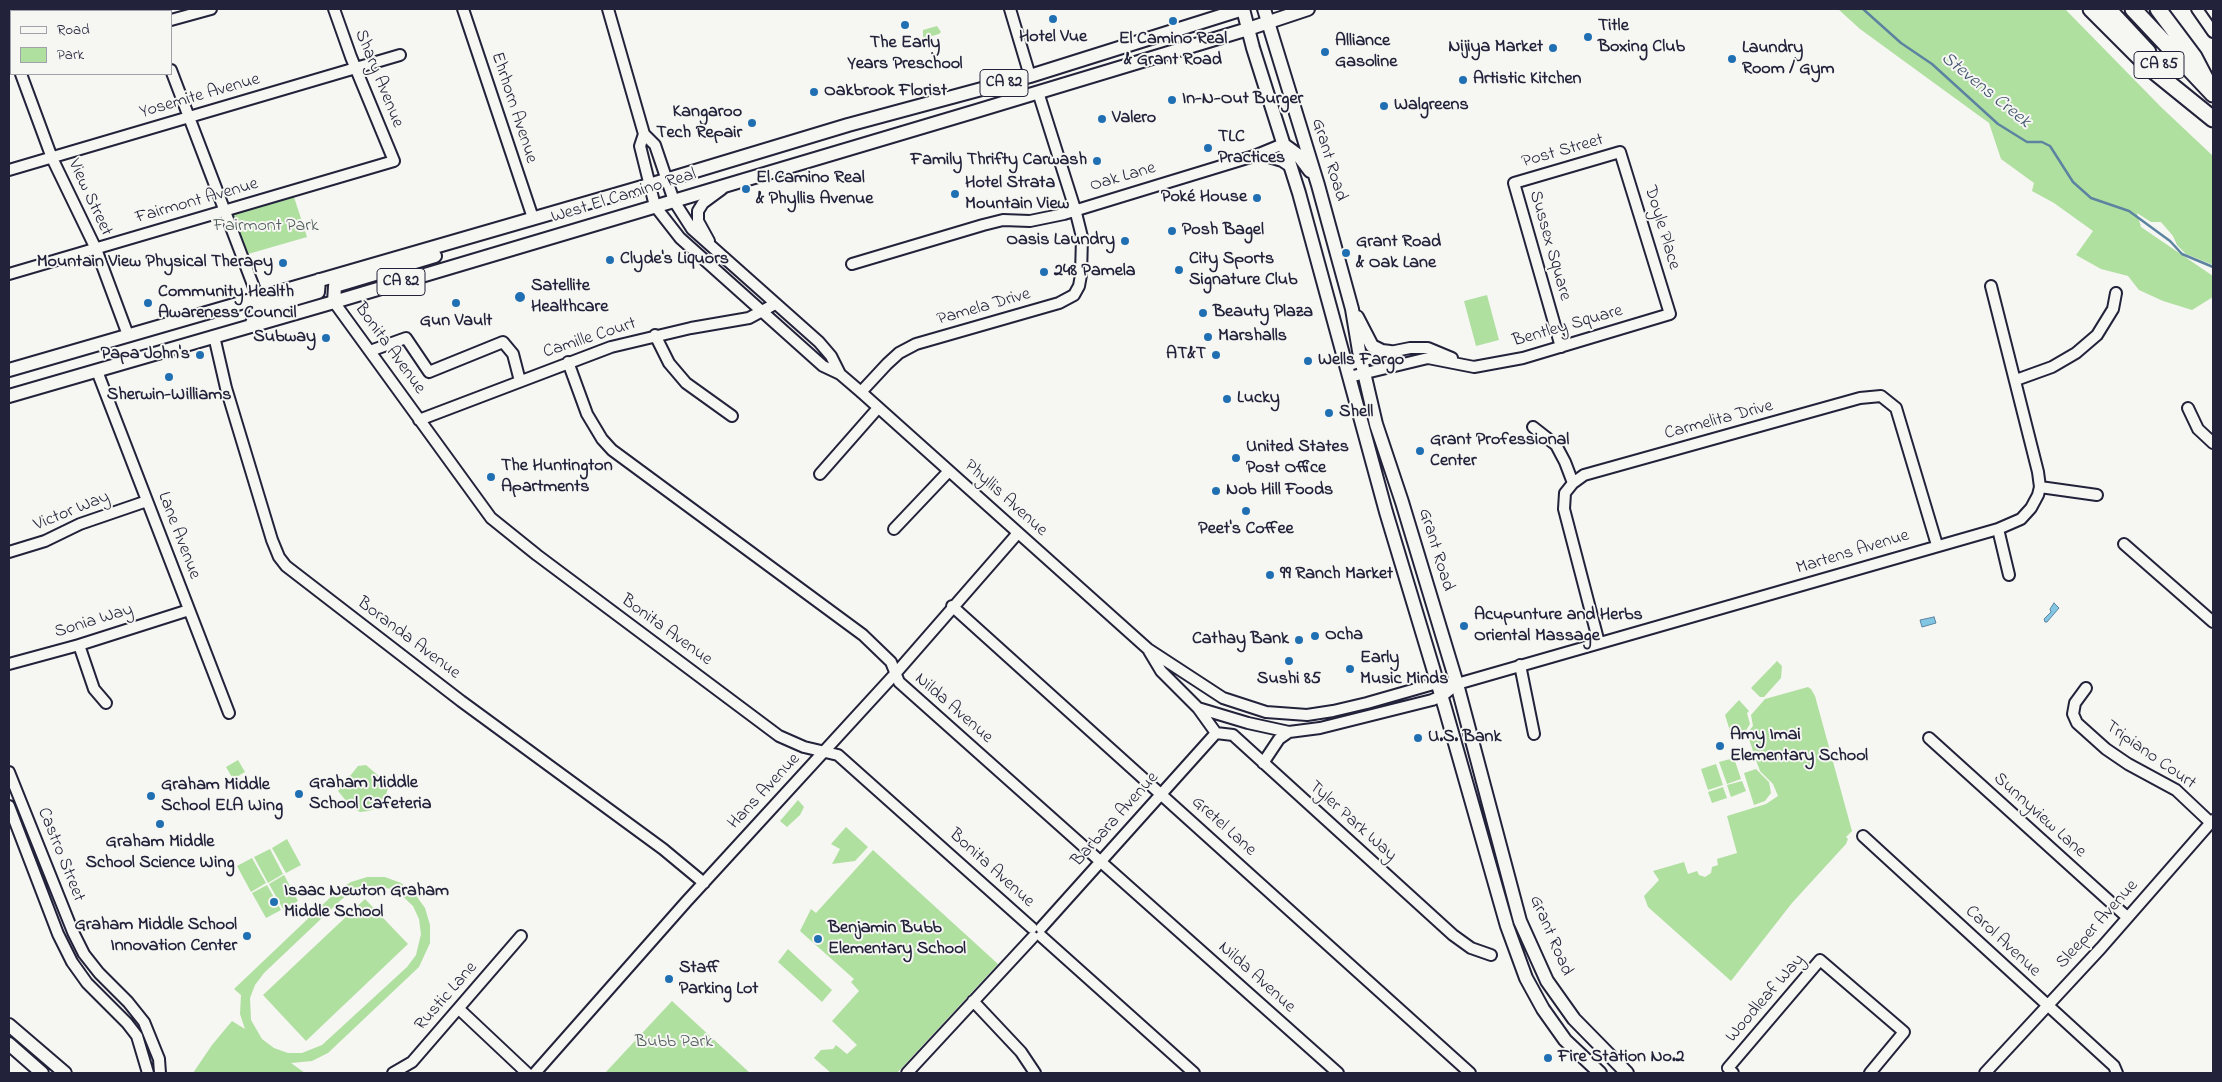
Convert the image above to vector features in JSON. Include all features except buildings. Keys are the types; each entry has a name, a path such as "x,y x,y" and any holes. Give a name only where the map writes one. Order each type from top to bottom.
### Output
{"highway":[{"path":"2091,9 2150,68 2213,119"},
{"name":"CA 85","path":"2108,9 2185,92 2213,119"},
{"name":"CA 85","path":"2133,9 2213,93"},
{"path":"2158,9 2194,58 2213,93"}],"main road":[{"name":"West El Camino Real","path":"9,370 667,180 848,125 1030,76 1243,9"},
{"name":"Grant Road","path":"1243,9 1291,167 1386,512 1442,696 1507,926 1526,978 1557,1029 1600,1073"},
{"name":"Grant Road","path":"1264,9 1315,177 1352,309 1376,424 1402,502 1457,684 1520,921 1547,981 1574,1019 1625,1073"},
{"name":"CA 82","path":"1248,29 1308,9"},
{"name":"West El Camino Real","path":"9,396 334,302 1248,29"},
{"path":"1283,144 1298,155 1315,177"},
{"path":"1291,167 1305,144"},
{"path":"334,302 335,286 460,248 469,237"},
{"path":"251,326 257,310 318,292 319,280"},
{"path":"1352,309 1372,346 1382,351 1390,352"},
{"path":"9,1025 65,1073"},
{"path":"20,1035 10,1045 42,1073"},
{"path":"1600,1073 1613,1060"}],"street":[{"path":"172,20 211,9"},
{"name":"Shary Avenue","path":"334,9 355,68 394,161"},
{"name":"Ehrhorn Avenue","path":"463,9 533,218"},
{"path":"608,9 644,134"},
{"path":"1010,9 1030,76"},
{"path":"2196,9 2213,32"},
{"name":"Yosemite Avenue","path":"9,170 400,55"},
{"path":"172,72 258,298"},
{"name":"View Street","path":"21,75 52,158 96,249 128,336"},
{"path":"1038,92 1075,209"},
{"name":"Phyllis Avenue","path":"840,374 831,356 819,342 692,229 674,200 655,145 644,134 640,146 654,206 680,238 824,366 840,374 861,392 1148,649 1223,698 1266,712 1291,715 1306,715 1350,707 1437,683 1457,684"},
{"name":"Oak Lane","path":"852,264 1004,220 1030,221 1064,214 1075,209 1259,154 1283,144"},
{"name":"Post Street","path":"1514,183 1620,152"},
{"name":"Doyle Place","path":"1620,152 1670,314"},
{"path":"1259,154 1282,161 1291,167"},
{"name":"Fairmont Avenue","path":"9,274 394,161"},
{"name":"Sussex Square","path":"1514,183 1561,346"},
{"path":"712,248 698,221 698,211 703,203 729,184"},
{"name":"Pamela Drive","path":"861,392 886,364 899,353 916,344 1059,303 1074,295 1079,286 1081,275 1082,246 1075,209"},
{"path":"1990,286 2016,380 2040,487 2097,495"},
{"path":"2016,380 2052,367 2076,353 2097,335 2113,309 2116,293"},
{"name":"Bonita Avenue","path":"334,302 491,518 779,736 804,747 838,755 1194,1073"},
{"name":"Camille Court","path":"419,420 611,347 655,335 749,318 775,304"},
{"name":"Bentley Square","path":"1347,372 1428,358 1474,367 1523,358 1670,314"},
{"path":"655,335 669,363 686,383 732,416"},
{"name":"Boranda Avenue","path":"214,336 226,388 272,540 286,566 461,701 663,849 704,883"},
{"path":"370,351 406,338 429,372 503,342 513,354 520,381"},
{"name":"Bentley Square","path":"1363,368 1390,352 1410,348 1428,348 1474,367"},
{"name":"Nilda Avenue","path":"568,362 587,414 602,439 612,450 863,635 891,662 899,682 1338,1073"},
{"name":"Lane Avenue","path":"97,371 229,713"},
{"name":"Carmelita Drive","path":"1573,483 1584,475 1860,398 1881,396 1896,408 1936,545"},
{"path":"820,474 878,408"},
{"path":"2188,408 2198,429 2213,443"},
{"path":"1533,427 1556,445 1573,483 1565,493 1564,509 1599,643"},
{"path":"894,529 949,471"},
{"name":"Martens Avenue","path":"1457,684 1936,545 1998,529 2022,519 2031,508 2040,487"},
{"name":"Victor Way","path":"9,552 45,541 80,524 147,501"},
{"path":"1998,529 2009,575"},
{"name":"Hans Avenue","path":"536,1073 704,883 895,674 1018,532"},
{"path":"2124,544 2213,622"},
{"name":"Gretel Lane","path":"952,606 1470,1073"},
{"name":"Sonia Way","path":"9,664 79,645 189,610"},
{"path":"79,645 94,689 106,703"},
{"name":"Phyllis Avenue","path":"1148,649 1161,671 1198,708 1248,723 1289,732 1340,724 1442,696 1457,684"},
{"path":"1520,666 1534,734"},
{"name":"Tripiano Court","path":"2086,688 2075,703 2073,714 2078,723 2106,749 2128,764 2176,790 2212,821"},
{"path":"1198,708 1216,733"},
{"path":"1263,762 1279,740 1289,732"},
{"name":"Barbara Avenue","path":"907,1073 1216,733"},
{"name":"Tyler Park Way","path":"1216,733 1232,735 1454,935 1471,948 1491,955"},
{"name":"Sunnyview Lane","path":"1929,738 2127,917"},
{"name":"Castro Street","path":"9,772 73,932 84,954 99,974 128,1002 144,1022 159,1059 160,1073"},
{"name":"Castro Street","path":"9,806 58,934 72,962 87,982 127,1023 136,1036 148,1073"},
{"name":"Sleeper Avenue","path":"1985,1073 2212,821"},
{"name":"Carol Avenue","path":"1863,836 2114,1066 2117,1073"},
{"name":"Rustic Lane","path":"393,1073 412,1062 521,936"},
{"name":"Woodleaf Way","path":"1730,1071 1820,960 1904,1032 1870,1073"},
{"path":"973,1001 1021,1052 1035,1073"},
{"path":"458,1009 527,1073"}],"green space":[{"path":"1838,9 2065,9 2161,107 2213,156 2213,265 2186,254 2177,245 2173,236 2161,222 2151,222 2137,213 2141,227 2213,276 2213,297 2192,310 2163,301 2139,290 2128,276 2101,269 2076,255 2093,231 2054,203 2032,191 2034,183 2001,159 1989,123 1860,29"},
{"path":"937,26 941,32 939,34 923,37 923,30"},
{"name":"Fairmont Park","path":"294,197 307,237 248,254 232,214"},
{"path":"1487,295 1499,340 1476,346 1464,301"},
{"path":"1777,661 1782,666 1781,678 1764,697 1760,697 1751,688"},
{"path":"1808,687 1815,696 1852,831 1846,837 1848,839 1846,844 1792,903 1731,981 1648,907 1644,896 1659,880 1653,871 1684,862 1688,874 1697,871 1699,875 1705,877 1711,873 1712,867 1718,865 1717,859 1737,853 1727,816 1766,804 1778,796 1773,784 1760,771 1747,733 1753,726 1751,715 1765,699"},
{"path":"1739,700 1749,711 1747,713 1750,724 1745,732 1731,734 1725,715"},
{"path":"1734,758 1741,779 1727,784 1719,762"},
{"path":"238,760 245,772 233,779 226,767"},
{"path":"1716,764 1723,785 1708,790 1701,769"},
{"path":"366,765 389,785 384,801 377,808 360,812 351,807 338,791 358,766"},
{"path":"1756,769 1769,782 1771,793 1765,801 1754,805 1744,773"},
{"path":"1742,781 1746,791 1731,797 1727,785"},
{"path":"1723,787 1727,798 1712,803 1708,792"},
{"path":"798,800 804,807 800,815 787,827 780,821"},
{"path":"846,827 868,847 855,861 832,864 840,849 831,844"},
{"path":"287,839 301,865 286,873 272,848"},
{"path":"270,849 283,874 268,883 254,857"},
{"path":"873,850 998,964 897,1073 831,1073 814,1058 821,1050 833,1049 836,1045 847,1054 857,1045 832,1021 859,991 851,982 854,979 800,931 811,909 816,913"},
{"path":"252,858 266,883 251,892 237,866"},
{"path":"284,875 298,901 283,909 269,884"},
{"path":"367,877 385,877 401,883 415,894 425,908 430,925 430,943 419,967 328,1053 312,1061 291,1063 305,1073 193,1073 212,1045 232,1021 245,1029 240,1014 241,995 234,989 336,892 351,882","holes":["369,886 397,891 413,906 419,919 421,934 416,955 407,967 322,1045 302,1053 288,1053 274,1048 262,1039 251,1020 250,998 255,985 264,973 342,899 355,890"]},
{"path":"267,885 281,910 266,918 252,893"},
{"path":"365,899 408,944 306,1041 263,995"},
{"path":"788,949 832,990 822,1002 778,962"},
{"name":"Bubb Park","path":"672,1001 750,1073 605,1073"}],"water":[{"path":"2054,603 2059,608 2045,622 2044,619 2051,612 2050,609"},
{"path":"1934,617 1936,623 1922,627 1920,620"}],"waterway":[{"name":"Stevens Creek","path":"1863,9 1901,43 1932,64 1998,124 2027,142 2042,142 2050,146 2073,182 2091,198 2129,211 2170,241 2182,254 2213,267"}],"place":[{"name":"Hotel Vue","path":"1053,19"},
{"name":"El Camino Real & Grant Road","path":"1173,21"},
{"name":"The Early Years Preschool","path":"905,25"},
{"name":"Title Boxing Club","path":"1588,37"},
{"name":"Nijiya Market","path":"1553,48"},
{"name":"Alliance Gasoline","path":"1325,52"},
{"name":"Laundry Room / Gym","path":"1732,59"},
{"name":"Artistic Kitchen","path":"1463,80"},
{"name":"Oakbrook Florist","path":"814,92"},
{"name":"In-N-Out Burger","path":"1172,100"},
{"name":"Walgreens","path":"1384,106"},
{"name":"Valero","path":"1102,119"},
{"name":"Kangaroo Tech Repair","path":"752,123"},
{"name":"TLC Practices","path":"1208,148"},
{"name":"Family Thrifty Carwash","path":"1097,161"},
{"name":"El Camino Real & Phyllis Avenue","path":"746,189"},
{"name":"Hotel Strata Mountain View","path":"955,194"},
{"name":"Poké House","path":"1257,198"},
{"name":"Posh Bagel","path":"1172,231"},
{"name":"Oasis Laundry","path":"1125,241"},
{"name":"Grant Road & Oak Lane","path":"1346,253"},
{"name":"Clyde's Liquors","path":"610,260"},
{"name":"Mountain View Physical Therapy","path":"283,263"},
{"name":"City Sports Signature Club","path":"1179,270"},
{"name":"248 Pamela","path":"1044,272"},
{"name":"Satellite Healthcare","path":"520,297"},
{"name":"Community Health Awareness Council","path":"148,303"},
{"name":"Gun Vault","path":"456,303"},
{"name":"Beauty Plaza","path":"1203,313"},
{"name":"Marshalls","path":"1208,337"},
{"name":"Subway","path":"326,338"},
{"name":"Papa John's","path":"200,355"},
{"name":"AT&T","path":"1216,355"},
{"name":"Wells Fargo","path":"1308,361"},
{"name":"Sherwin-Williams","path":"169,377"},
{"name":"Lucky","path":"1227,399"},
{"name":"Shell","path":"1329,413"},
{"name":"Grant Professional Center","path":"1420,451"},
{"name":"United States Post Office","path":"1236,458"},
{"name":"The Huntington Apartments","path":"491,477"},
{"name":"Nob Hill Foods","path":"1216,491"},
{"name":"Peet's Coffee","path":"1246,511"},
{"name":"99 Ranch Market","path":"1270,575"},
{"name":"Acupunture and Herbs Oriental Massage","path":"1464,626"},
{"name":"Ocha","path":"1315,636"},
{"name":"Cathay Bank","path":"1299,640"},
{"name":"Sushi 85","path":"1289,661"},
{"name":"Early Music Minds","path":"1350,669"},
{"name":"U.S. Bank","path":"1418,738"},
{"name":"Amy Imai Elementary School","path":"1720,746"},
{"name":"Graham Middle School Cafeteria","path":"299,794"},
{"name":"Graham Middle School ELA Wing","path":"151,796"},
{"name":"Graham Middle School Science Wing","path":"160,824"},
{"name":"Isaac Newton Graham Middle School","path":"274,902"},
{"name":"Graham Middle School Innovation Center","path":"247,936"},
{"name":"Benjamin Bubb Elementary School","path":"818,939"},
{"name":"Staff Parking Lot","path":"669,979"},
{"name":"Fire Station No.2","path":"1548,1058"}]}
